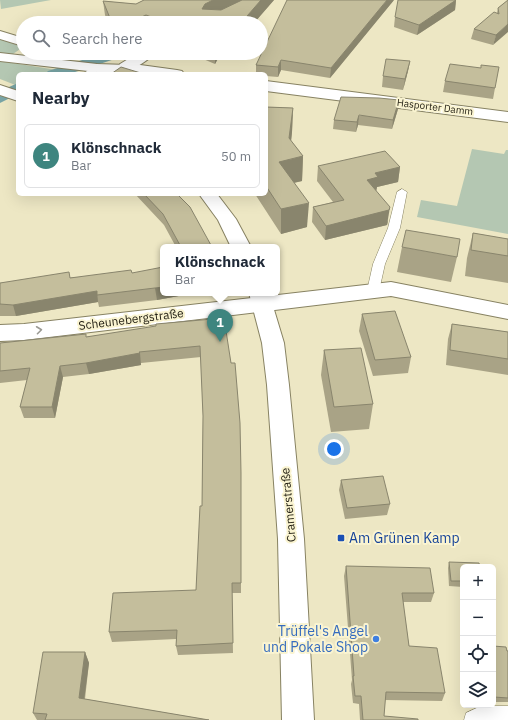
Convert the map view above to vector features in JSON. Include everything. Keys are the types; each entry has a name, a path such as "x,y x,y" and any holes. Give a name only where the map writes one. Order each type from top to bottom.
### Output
{"main road":[{"path":"0,35 16,40"},
{"path":"0,57 16,59"},
{"path":"27,60 72,65 125,67 162,72"},
{"path":"79,60 93,66 148,70"},
{"path":"125,67 136,60"},
{"name":"Hasporter Damm","path":"268,86 508,117"},
{"path":"210,196 227,219 240,244"},
{"path":"260,298 391,289 508,312"},
{"name":"Scheunebergstraße","path":"0,333 32,331 260,298"},
{"name":"Cramerstraße","path":"260,298 273,343 278,385 291,539 298,720"}],"lane":[{"path":"373,291 379,264 394,228 402,192"},
{"path":"473,720 481,715 508,715"}],"green space":[{"path":"0,0 51,0 1,9"},
{"path":"0,39 16,45 16,52 13,54 0,53"},
{"path":"0,61 70,72 16,72 16,85 0,79"},
{"path":"472,149 504,154 506,150 508,150 508,234 417,217 421,200 457,206"}],"building":[{"path":"144,0 213,0 205,4 202,9 221,10 242,0 261,0 247,16 109,16 103,1 136,4"},
{"path":"287,0 387,0 331,68 281,60 278,67 256,65 258,60 268,60 268,40"},
{"path":"398,0 456,0 419,25 395,17"},
{"path":"508,0 508,24 496,35 474,29 494,12 499,14 498,8"},
{"path":"386,59 410,61 405,79 383,76"},
{"path":"450,64 481,68 481,65 499,67 495,88 445,81"},
{"path":"121,67 137,72 114,72"},
{"path":"341,97 399,100 393,120 359,115 357,122 334,120"},
{"path":"268,107 293,108 289,138 303,156 279,162 309,203 281,209 268,189"},
{"path":"385,151 400,167 375,173 378,177 367,180 390,207 389,210 326,226 313,207 344,200 318,166"},
{"path":"146,196 179,196 190,207 210,244 179,244 163,214"},
{"path":"406,230 460,239 457,257 402,247"},
{"path":"473,233 508,239 508,256 471,250"},
{"path":"160,268 160,287 97,295 97,291 13,305 0,304 0,283 69,272 70,278 131,270 132,273"},
{"path":"395,311 411,357 375,360 362,314"},
{"path":"224,318 231,363 235,363 240,423 241,583 232,583 233,643 176,646 177,630 109,632 113,593 196,590 200,506 202,506 203,416 200,346 139,352 140,353 86,363 60,366 52,407 20,407 30,368 0,371 0,343 86,334 86,337 156,326 156,324"},
{"path":"452,324 508,332 508,359 450,350"},
{"path":"361,348 373,404 334,407 324,350"},
{"path":"383,476 390,504 347,508 341,480"},
{"path":"449,562 479,563 460,564 460,581 451,581"},
{"path":"346,566 430,568 434,593 402,593 409,646 437,648 445,693 386,692 384,716 418,720 363,720 361,696 355,696"},
{"path":"496,646 506,647 508,651 508,698 496,697"},
{"path":"43,652 85,652 79,698 209,720 45,720 47,714 33,713"}],"waterway":[{"path":"59,72 97,60"},
{"path":"0,98 16,89"}],"place":[{"name":"Klönschnack","path":"220,342"},
{"name":"Am Grünen Kamp","path":"341,538"},
{"name":"Trüffel's Angel und Pokale Shop","path":"376,639"}]}
